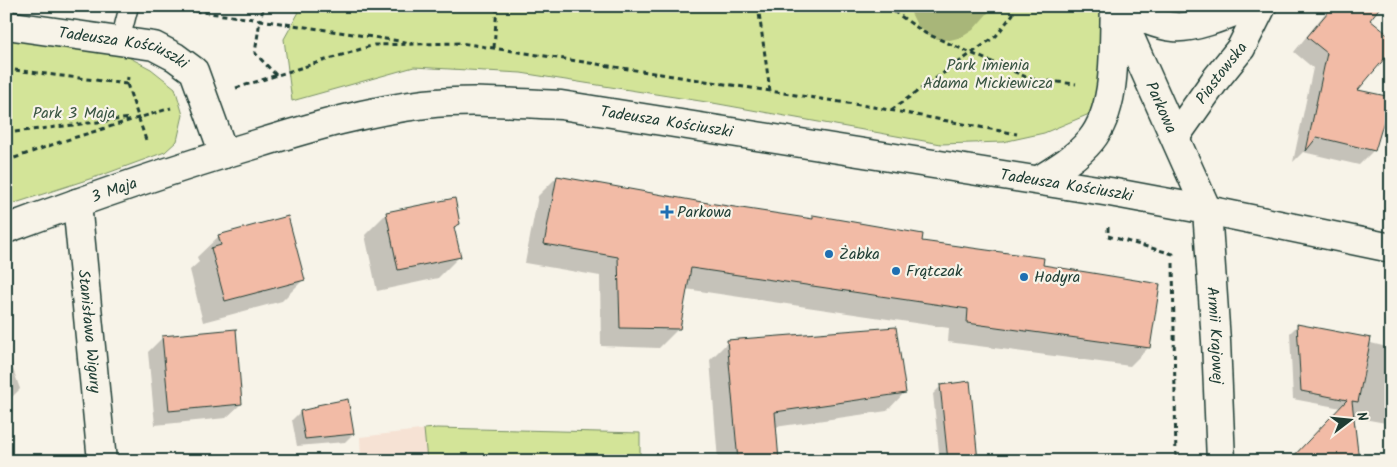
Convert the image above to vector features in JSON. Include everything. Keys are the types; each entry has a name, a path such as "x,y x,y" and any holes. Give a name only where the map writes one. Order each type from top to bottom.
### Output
{"street":[{"path":"1039,180 1066,164 1091,140 1103,121 1110,94 1117,6 1145,20 1175,27 1205,23 1250,6"},
{"name":"Parkowa","path":"1117,6 1207,210"},
{"name":"Piastowska","path":"1174,137 1216,78 1241,48 1262,6"},
{"name":"Tadeusza Kościuszki","path":"6,25 154,46 175,57 194,71 224,154 328,123 377,111 427,104 494,101 561,106 1110,192 1391,248"},
{"name":"3 Maja","path":"6,229 224,154"},
{"name":"Stanisława Wigury","path":"77,203 102,461"},
{"name":"Armii Krajowej","path":"1207,210 1216,341 1221,461"}],"lane":[{"path":"120,41 130,6"}],"path":[{"path":"158,6 421,44"},
{"path":"264,6 255,53 276,75"},
{"path":"494,48 497,6"},
{"path":"758,6 770,91"},
{"path":"886,6 925,33 1031,79 1079,84"},
{"path":"896,6 896,13"},
{"path":"890,110 996,36 1013,14 1013,6"},
{"path":"6,133 139,118"},
{"path":"1110,192 1108,236 1173,254 1176,461"}],"shaded area":[{"path":"437,428 640,433 640,461 361,461 360,437"}],"green space":[{"name":"Park imienia Adama Mickiewicza","path":"279,6 1104,6 1124,46 1094,112 1044,133 1003,142 941,144 713,103 521,73 414,67 292,101 284,39 299,12"},
{"name":"Park 3 Maja","path":"6,36 117,51 151,69 175,88 183,115 177,141 165,152 105,174 6,206"},
{"path":"424,429 640,433 640,461 427,461"}],"building":[{"path":"1333,6 1381,6 1370,20 1391,37 1391,51 1358,90 1391,97 1375,151 1317,137 1306,151 1327,53 1307,37"},
{"path":"557,176 702,202 813,219 813,215 923,234 922,241 1044,258 1043,265 1160,284 1150,348 967,323 968,309 691,268 680,329 620,328 618,257 544,244"},
{"path":"455,198 460,224 454,227 461,257 398,270 386,212"},
{"path":"288,216 305,280 225,301 211,248 221,245 218,235"},
{"path":"1297,324 1371,338 1358,402 1352,401 1359,461 1289,461 1347,400 1301,391"},
{"path":"896,327 906,393 775,412 779,461 738,461 727,340"},
{"path":"236,329 242,404 169,411 162,336"},
{"path":"970,381 978,461 948,461 940,385"},
{"path":"348,399 354,434 305,439 300,411 317,407 317,405"}],"place":[{"name":"Parkowa","path":"667,212"},
{"name":"Żabka","path":"829,254"},
{"name":"Frątczak","path":"896,271"},
{"name":"Hodyra","path":"1024,277"}]}
